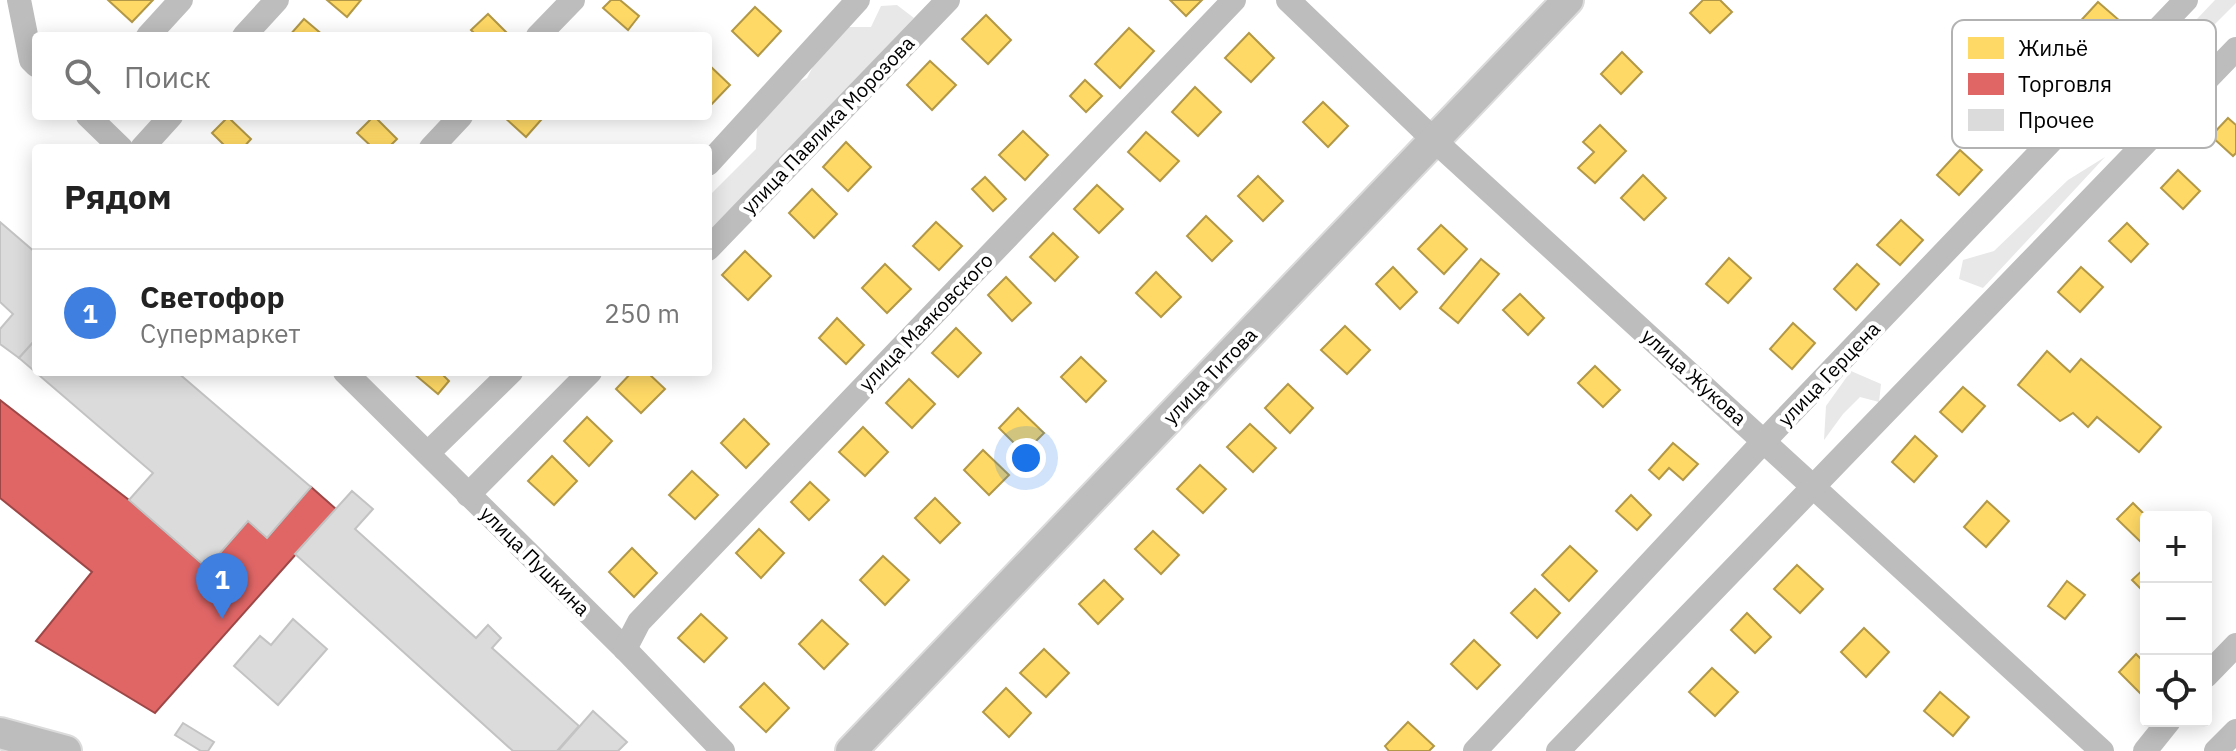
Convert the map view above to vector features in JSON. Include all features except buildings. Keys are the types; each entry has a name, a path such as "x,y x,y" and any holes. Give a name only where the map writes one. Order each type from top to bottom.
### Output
{"main road":[{"name":"улица Титова","path":"851,751 1568,0"},
{"path":"0,733 66,751"}],"street":[{"path":"19,0 32,61"},
{"path":"152,32 181,0"},
{"path":"248,32 277,0"},
{"path":"542,32 573,0"},
{"path":"712,160 858,0"},
{"name":"улица Павлика Морозова","path":"712,245 948,0"},
{"name":"улица Маяковского","path":"625,649 639,622 1234,0"},
{"name":"улица Жукова","path":"1288,0 1435,141 2102,751"},
{"name":"улица Герцена","path":"2167,20 2186,0"},
{"path":"2216,70 2236,49"},
{"path":"92,120 117,144"},
{"path":"146,144 167,120"},
{"path":"435,144 457,120"},
{"name":"улица Герцена","path":"1475,751 1764,441 2044,148"},
{"path":"1558,751 2141,148"},
{"name":"улица Пушкина","path":"349,376 625,649 723,751"},
{"path":"428,453 507,376"},
{"path":"468,495 586,376"},
{"path":"2212,670 2236,645"},
{"path":"2145,751 2164,727"},
{"path":"2216,751 2236,731"}],"shaded area":[{"path":"2215,0 2236,0 2216,23 2216,20 2196,20"},
{"path":"897,5 914,18 712,229 712,193 756,149 757,125 786,88 807,78 821,51 845,27 871,27 881,6"},
{"path":"2105,157 1983,288 1959,279 1963,260 1994,251 2068,180"},
{"path":"1851,371 1881,384 1879,402 1860,397 1824,440 1826,406"}],"place":[{"name":"Светофор","path":"222,619"}]}
